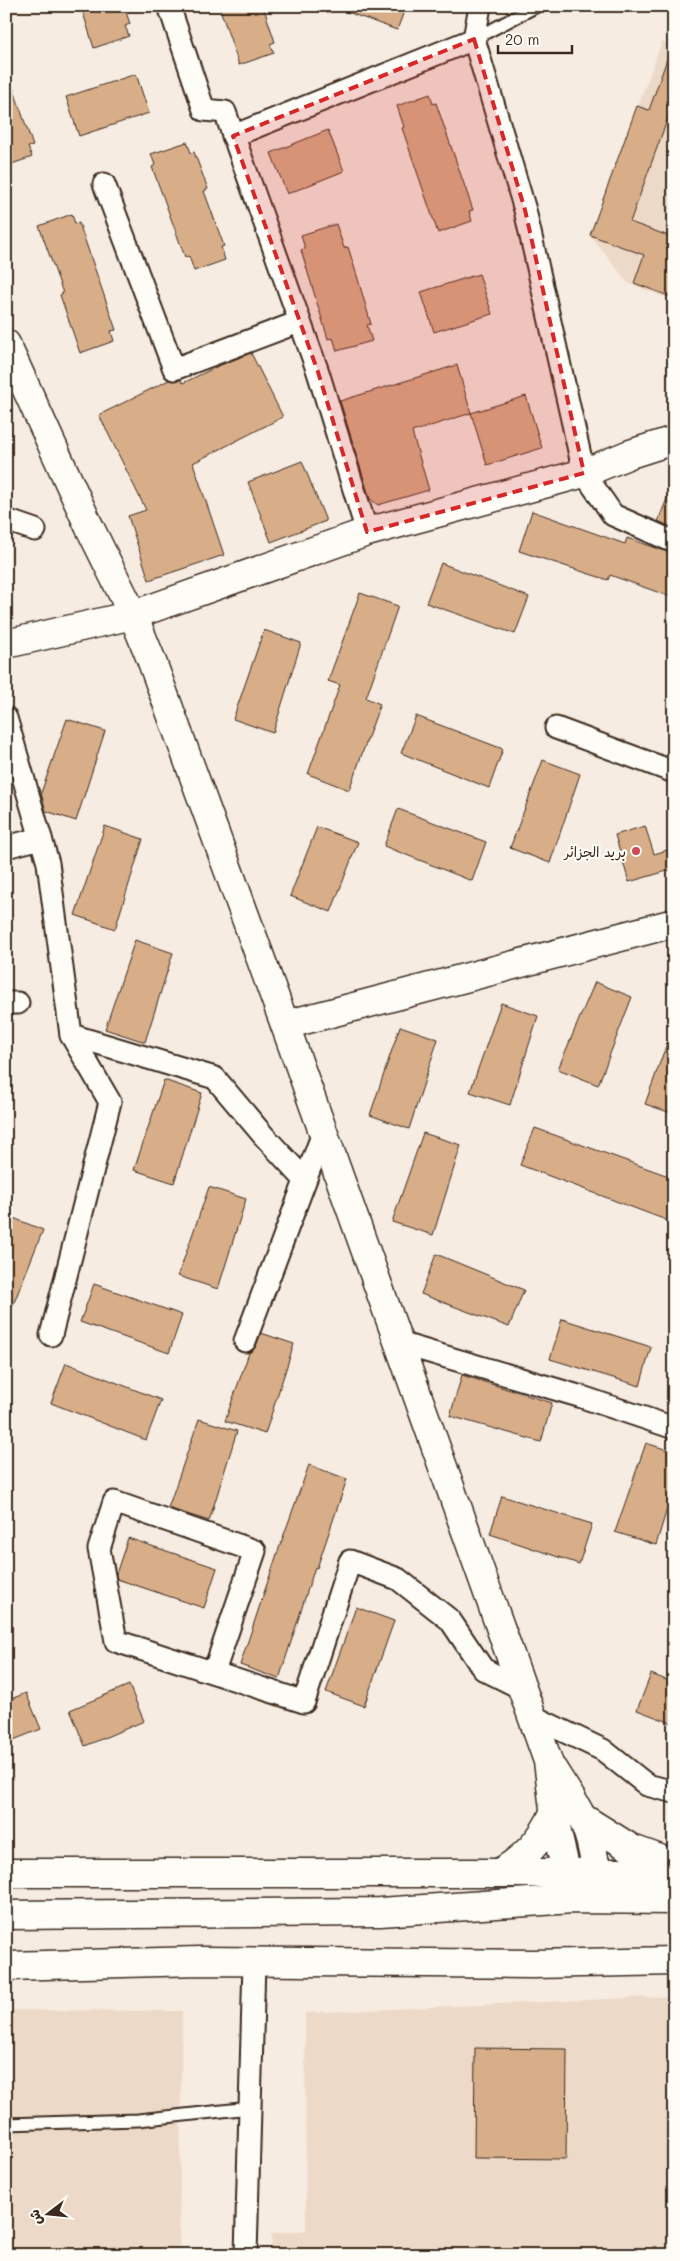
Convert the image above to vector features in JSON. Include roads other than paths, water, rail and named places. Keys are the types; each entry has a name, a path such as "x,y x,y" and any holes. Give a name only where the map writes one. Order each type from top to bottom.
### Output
{"street":[{"path":"169,6 204,110 225,112 318,372 367,532"},
{"path":"480,6 474,39 525,210 584,473 613,515 674,542"},
{"path":"234,136 474,39"},
{"path":"104,184 174,369 299,322"},
{"path":"6,344 89,526 133,615 154,668 285,1024 548,1761 582,1817 596,1871 585,1898"},
{"path":"6,644 133,615 367,532 584,473 630,454 674,440"},
{"path":"6,520 35,530"},
{"path":"6,718 48,863 71,1035 110,1102 51,1335"},
{"path":"556,728 674,772"},
{"path":"6,847 41,838"},
{"path":"285,1024 674,923"},
{"path":"71,1035 216,1078 263,1135 305,1180"},
{"path":"245,1341 323,1133"},
{"path":"399,1343 582,1397 674,1428"},
{"path":"214,1672 255,1552 114,1502 99,1549 116,1641 304,1702 350,1562 398,1579 450,1620 483,1670 522,1689"},
{"path":"532,1716 603,1750 647,1785 674,1792"},
{"path":"548,1761 554,1813 566,1873 585,1898"},
{"path":"499,1873 527,1854 543,1836 554,1813"},
{"path":"582,1817 632,1849 674,1864"},
{"path":"6,1873 566,1873 596,1871 674,1873"},
{"path":"6,1915 380,1912 585,1898 674,1900"},
{"path":"6,1966 254,1962 534,1964 674,1961"},
{"path":"246,2255 254,1962"}],"lane":[{"path":"474,39 537,6"},
{"path":"6,2124 138,2120 250,2108"}],"place":[{"name":"بريد الجزائر","path":"636,851"}]}
